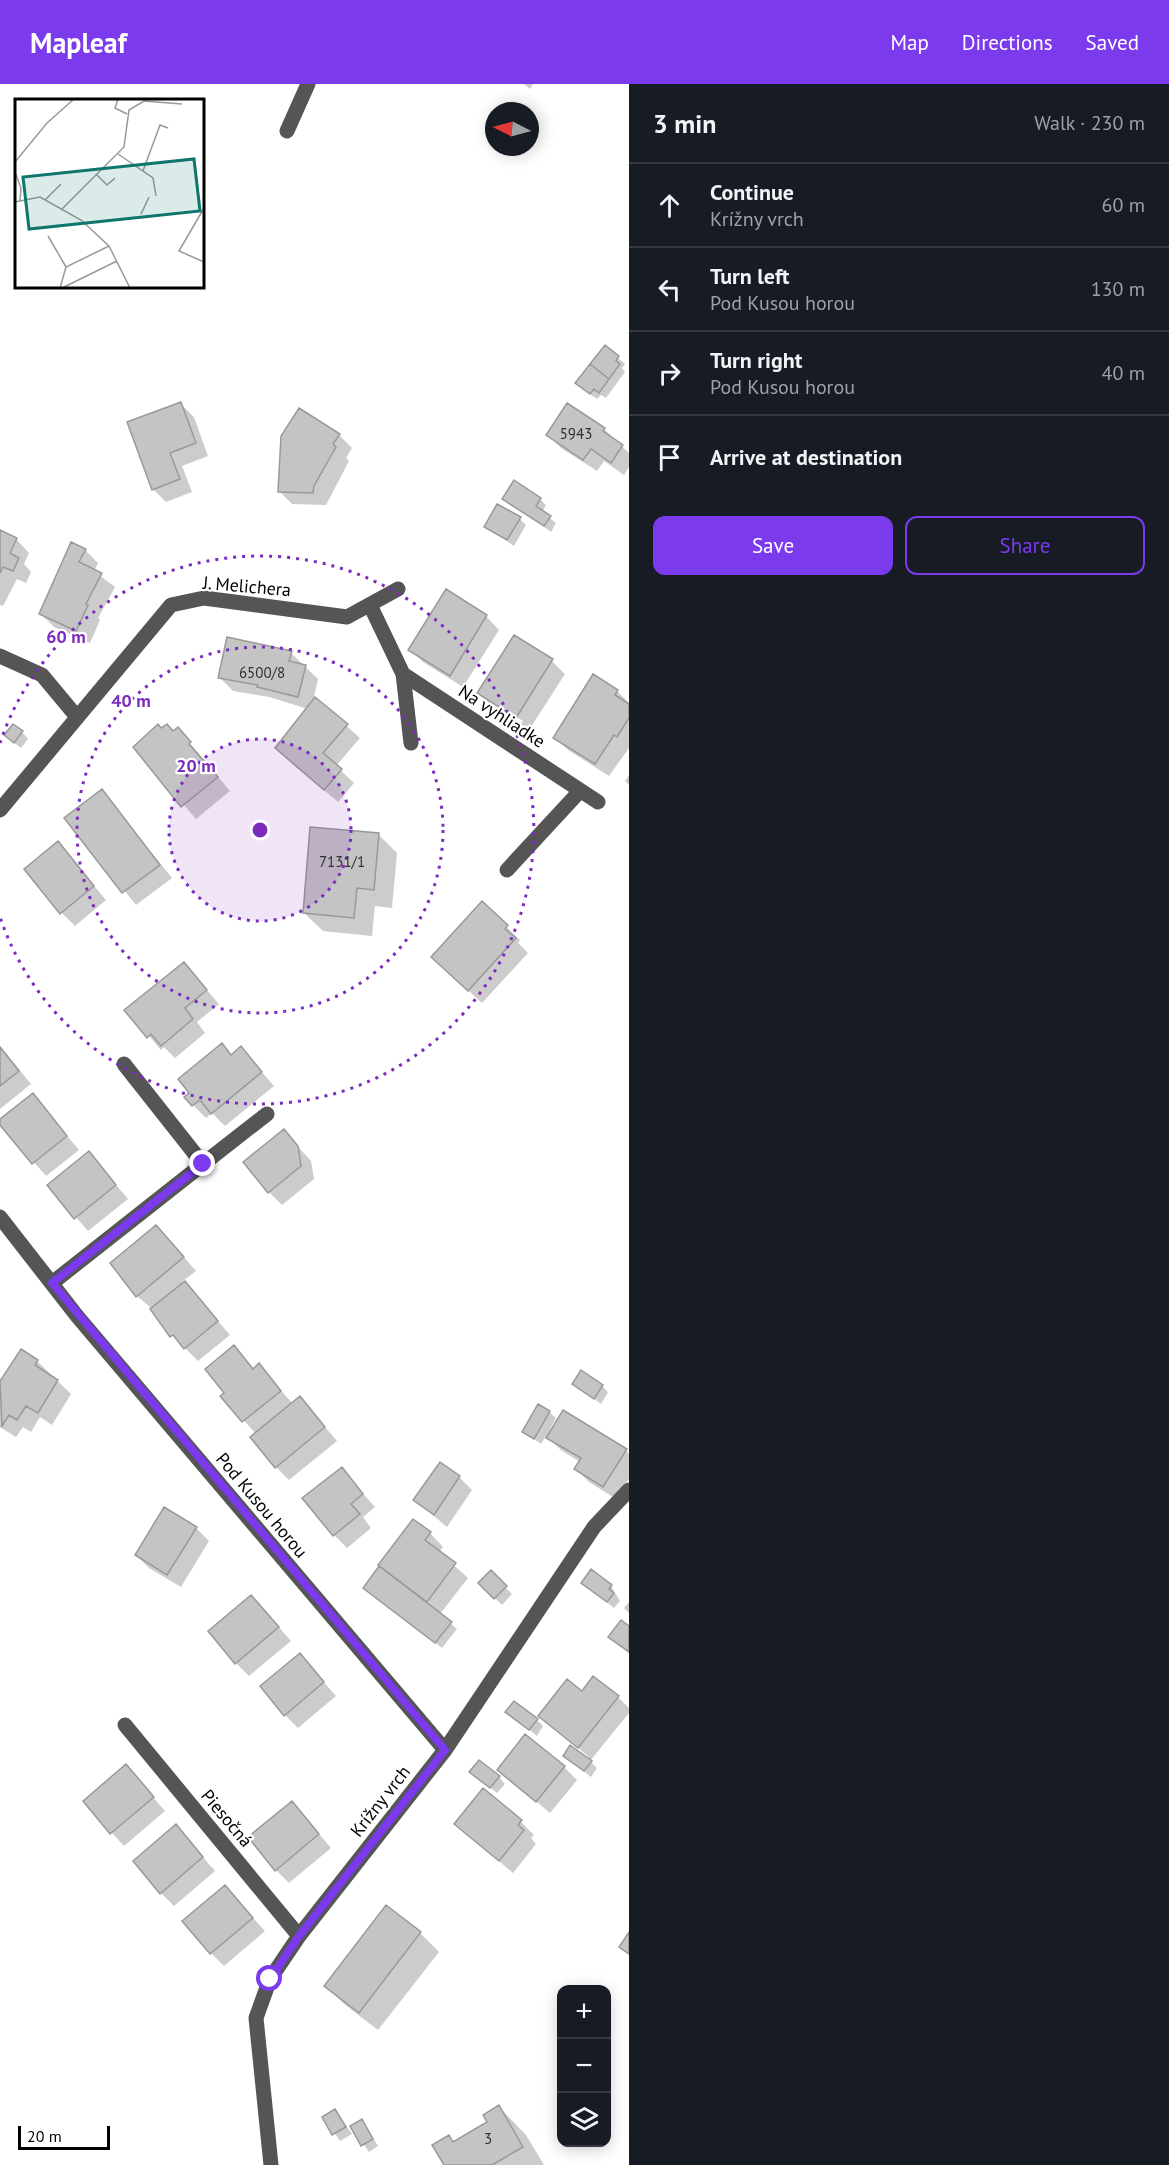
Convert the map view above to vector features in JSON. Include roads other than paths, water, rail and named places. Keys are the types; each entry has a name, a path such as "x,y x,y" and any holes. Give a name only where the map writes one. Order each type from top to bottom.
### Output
{"street":[{"path":"287,131 308,84"},
{"name":"J. Melichera","path":"0,810 171,605 204,598 347,617 398,589"},
{"path":"370,605 403,674 411,743"},
{"path":"0,656 42,675 77,717"},
{"name":"Na vyhliadke","path":"403,674 598,802"},
{"path":"507,870 580,791"},
{"path":"124,1064 203,1164"},
{"path":"52,1283 267,1114"},
{"name":"Pod Kusou horou","path":"0,1217 52,1283 445,1750"},
{"name":"Krížny vrch","path":"272,2165 256,2018 266,1986 299,1936 445,1750 594,1527 629,1490"},
{"name":"Piesočná","path":"125,1725 299,1936"}]}
